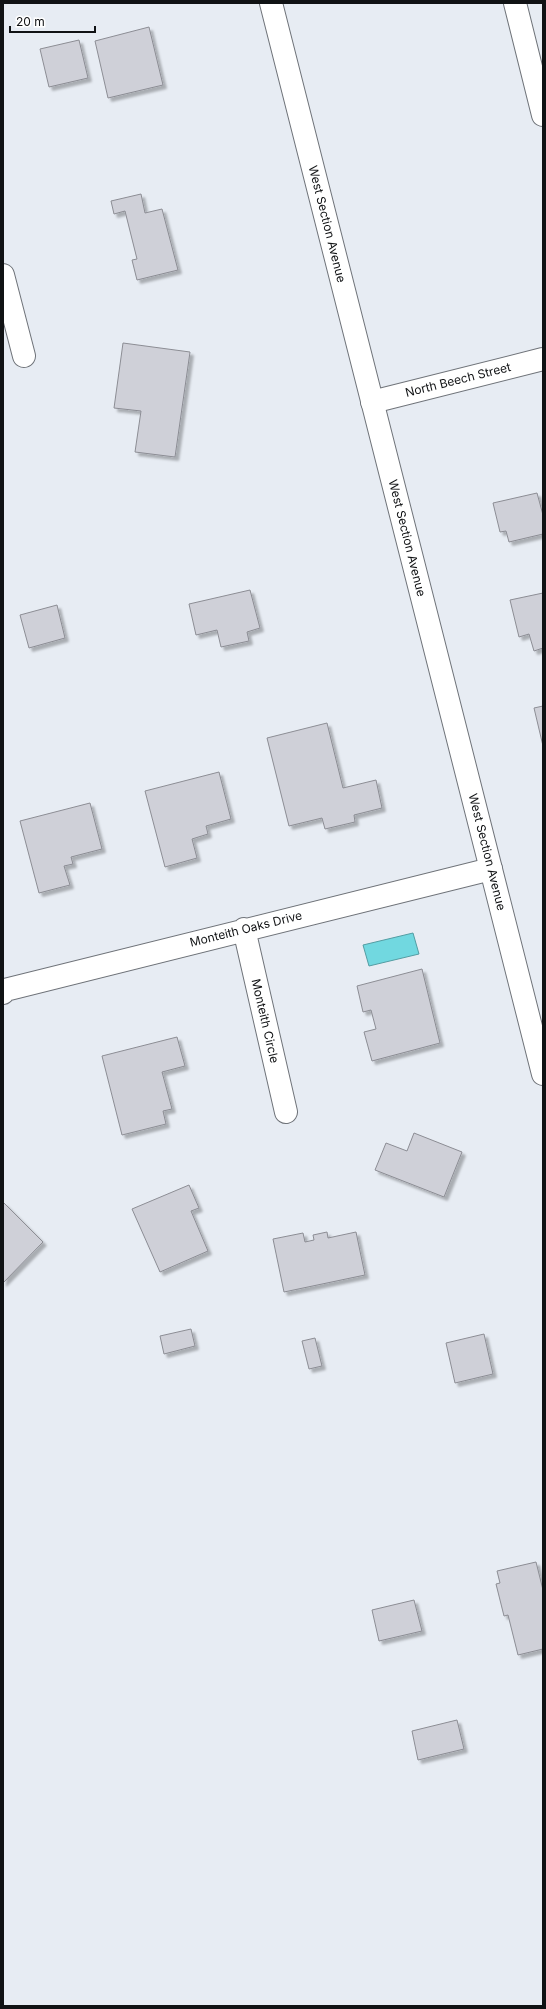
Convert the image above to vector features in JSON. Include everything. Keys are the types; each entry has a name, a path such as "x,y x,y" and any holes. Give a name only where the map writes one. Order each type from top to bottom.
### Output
{"street":[{"name":"West Section Avenue","path":"271,3 543,1074"},
{"path":"514,3 543,116"},
{"path":"3,274 24,356"},
{"name":"North Beech Street","path":"372,402 543,359"},
{"name":"Monteith Oaks Drive","path":"4,990 244,929 491,869"},
{"name":"Monteith Circle","path":"244,929 286,1112"}],"water":[{"path":"413,933 419,954 369,966 363,945"}],"building":[{"path":"149,27 163,85 108,98 95,41"},
{"path":"79,40 88,78 49,87 40,49"},
{"path":"141,194 145,213 162,209 178,270 137,280 132,260 137,259 125,211 114,214 111,201"},
{"path":"123,343 190,352 175,457 135,452 141,411 114,408"},
{"path":"537,493 543,515 543,534 509,542 506,531 500,532 493,503"},
{"path":"250,590 260,628 247,632 249,641 221,647 217,630 196,635 189,604"},
{"path":"543,593 543,648 534,651 529,634 519,637 510,600"},
{"path":"57,605 65,638 29,648 20,615"},
{"path":"543,706 543,746 534,708"},
{"path":"327,723 343,788 376,780 382,808 354,815 355,822 325,829 322,818 289,826 267,738"},
{"path":"219,772 231,819 206,826 208,834 192,839 197,858 165,867 145,791"},
{"path":"90,803 102,849 71,857 73,864 64,866 70,885 39,893 20,821"},
{"path":"422,969 440,1043 372,1061 364,1032 376,1029 371,1010 363,1012 357,986"},
{"path":"177,1037 185,1066 162,1072 172,1109 163,1111 166,1124 122,1135 102,1056"},
{"path":"414,1133 462,1152 444,1197 375,1170 386,1143 407,1151"},
{"path":"189,1185 199,1208 191,1211 208,1251 160,1272 132,1209"},
{"path":"3,1202 43,1242 3,1283"},
{"path":"327,1232 328,1238 356,1232 365,1275 284,1292 273,1239 303,1233 305,1242 314,1240 313,1235"},
{"path":"191,1329 195,1346 164,1354 160,1336"},
{"path":"484,1334 493,1374 455,1383 446,1343"},
{"path":"315,1338 322,1366 309,1369 302,1341"},
{"path":"536,1562 543,1590 543,1649 518,1655 508,1615 504,1616 496,1584 500,1583 497,1571"},
{"path":"414,1600 422,1631 379,1641 372,1610"},
{"path":"457,1720 464,1749 418,1760 412,1731"}]}
